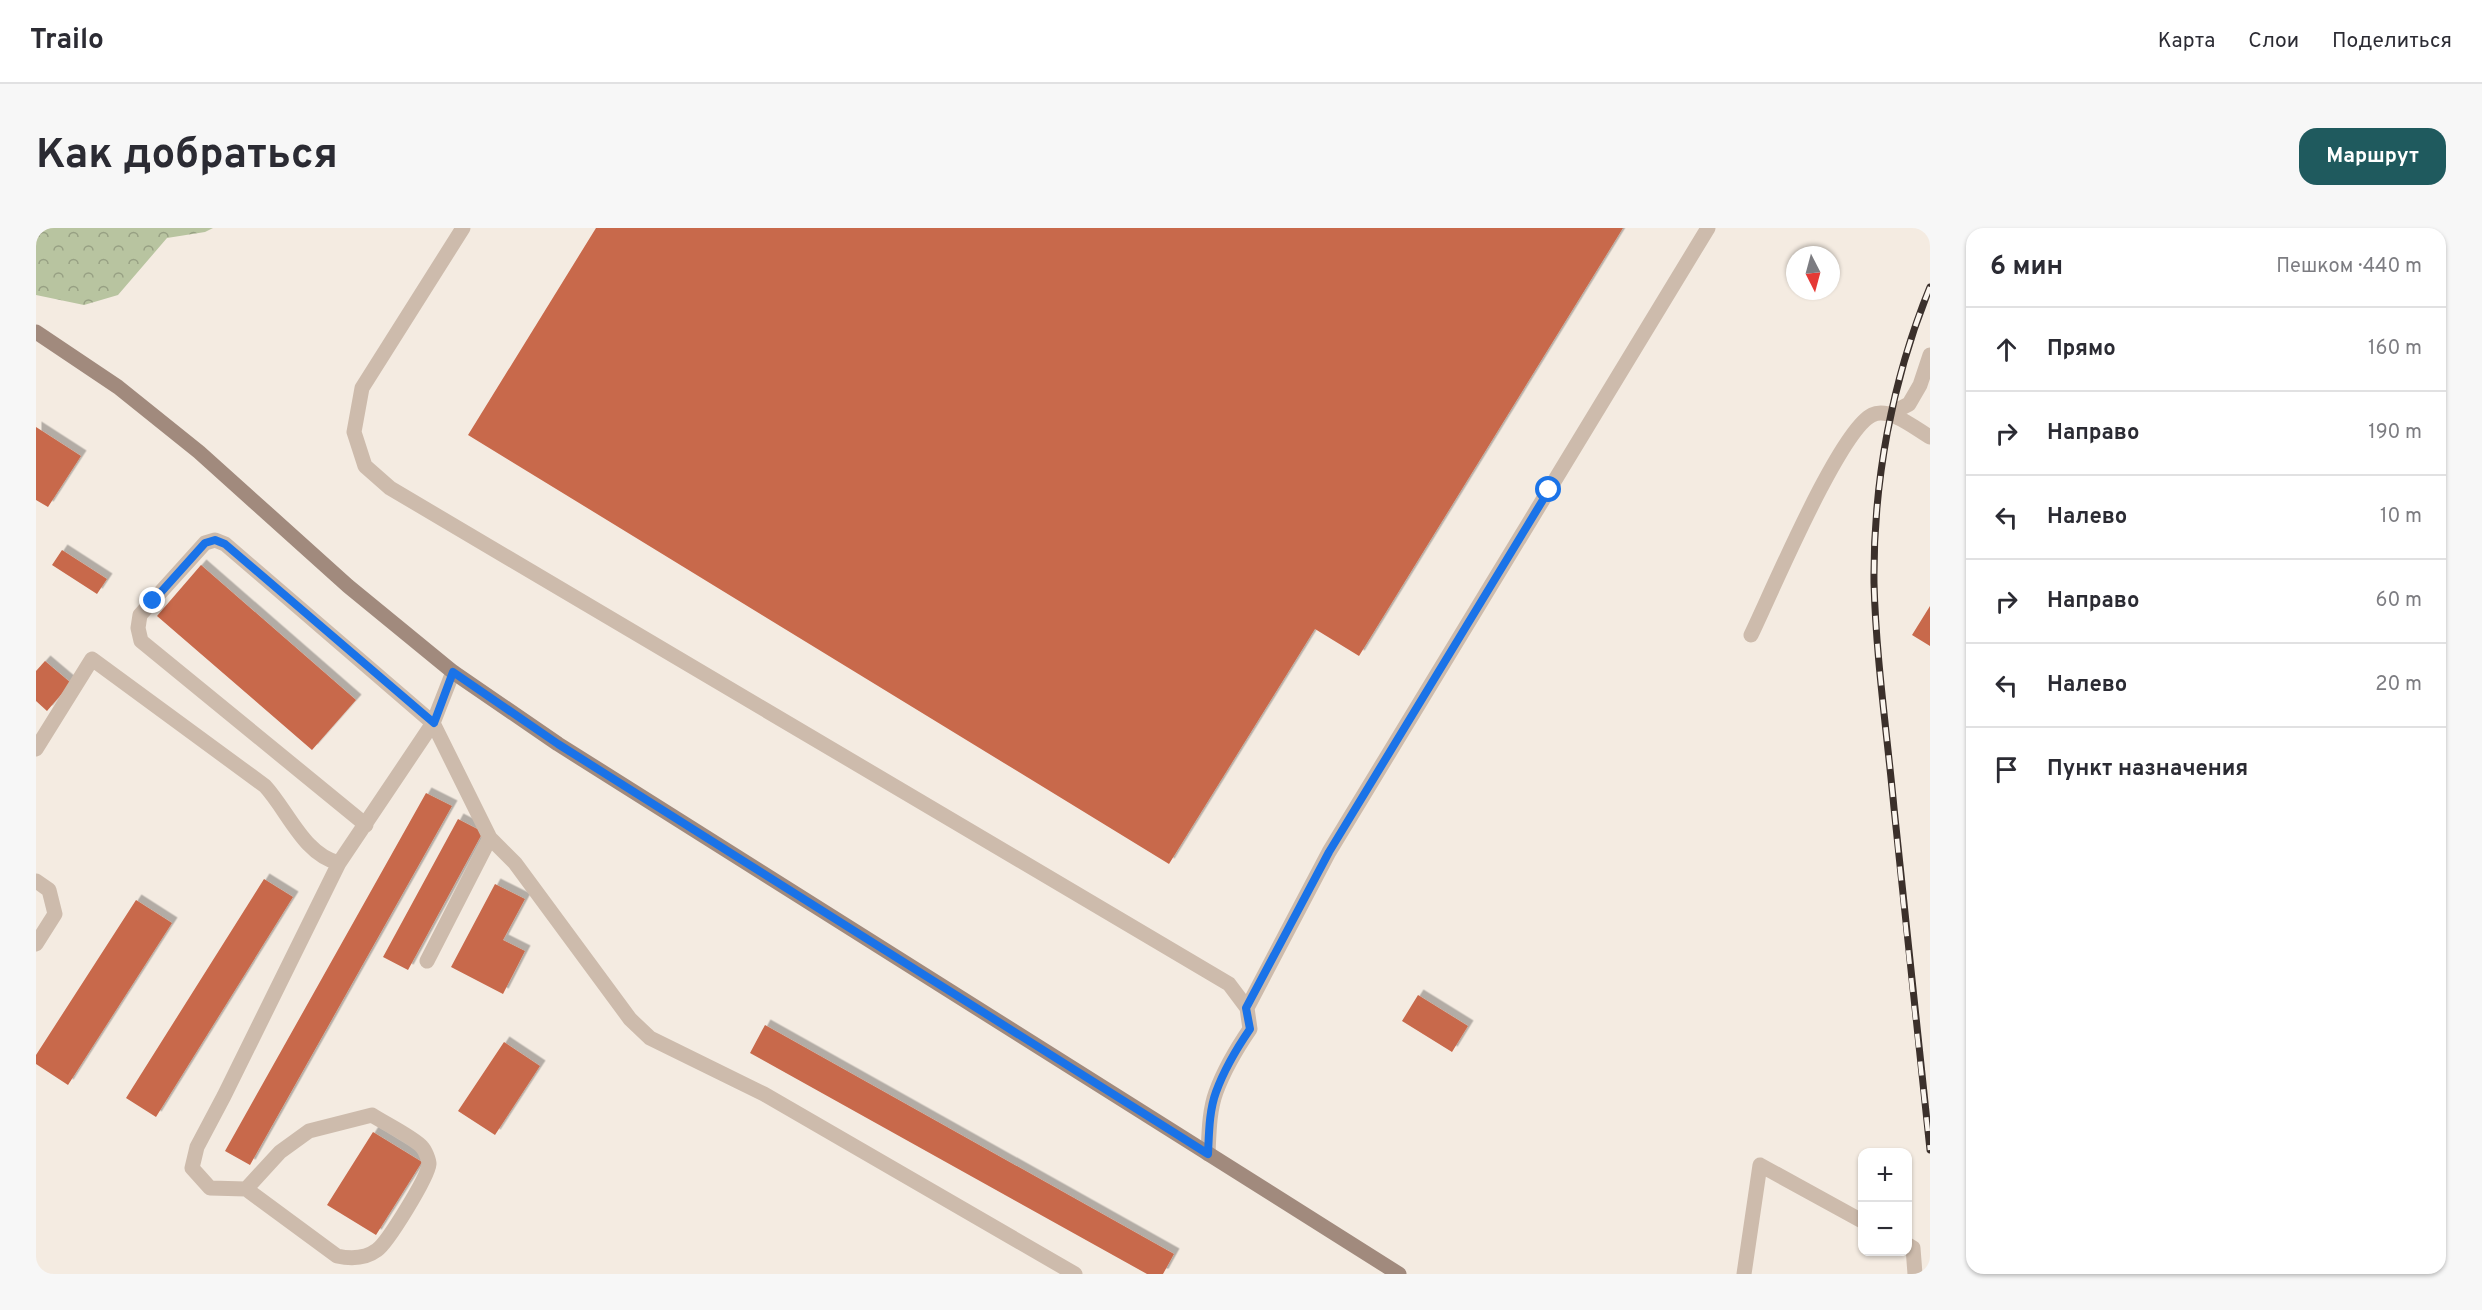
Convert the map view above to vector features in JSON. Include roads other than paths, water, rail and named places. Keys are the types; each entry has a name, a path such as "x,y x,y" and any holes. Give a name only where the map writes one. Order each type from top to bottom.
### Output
{"street":[{"path":"36,332 118,387 190,444 348,586 453,672 558,744 1399,1274"}],"lane":[{"path":"463,228 362,388 354,432 364,466 390,488 1229,984 1246,1008 1250,1029 1238,1047 1216,1093 1210,1124 1208,1154"},
{"path":"1246,1008 1329,852 1708,228"},
{"path":"1890,414 1909,404 1920,385 1930,356"},
{"path":"1751,634 1836,459 1859,425 1874,413 1890,414 1930,437"},
{"path":"366,825 141,641 138,628 140,615 205,543 215,540 225,544 434,723 490,838 515,863 630,1019 650,1038 764,1094 1075,1274"},
{"path":"36,749 92,659 265,786 304,839 328,861 339,863"},
{"path":"246,1189 280,1152 309,1131 372,1115 423,1147 429,1163 424,1177 395,1227 377,1250 363,1257 349,1259 337,1256 246,1189 210,1188 192,1168 197,1147 339,863 434,723 453,672"},
{"path":"427,961 490,838"},
{"path":"36,881 49,891 55,914 36,944"},
{"path":"1744,1274 1760,1164 1858,1218"},
{"path":"1912,1247 1915,1274"}],"railway":[{"path":"1930,287 1905,358 1887,432 1877,507 1874,583 1882,696 1930,1150"}]}
